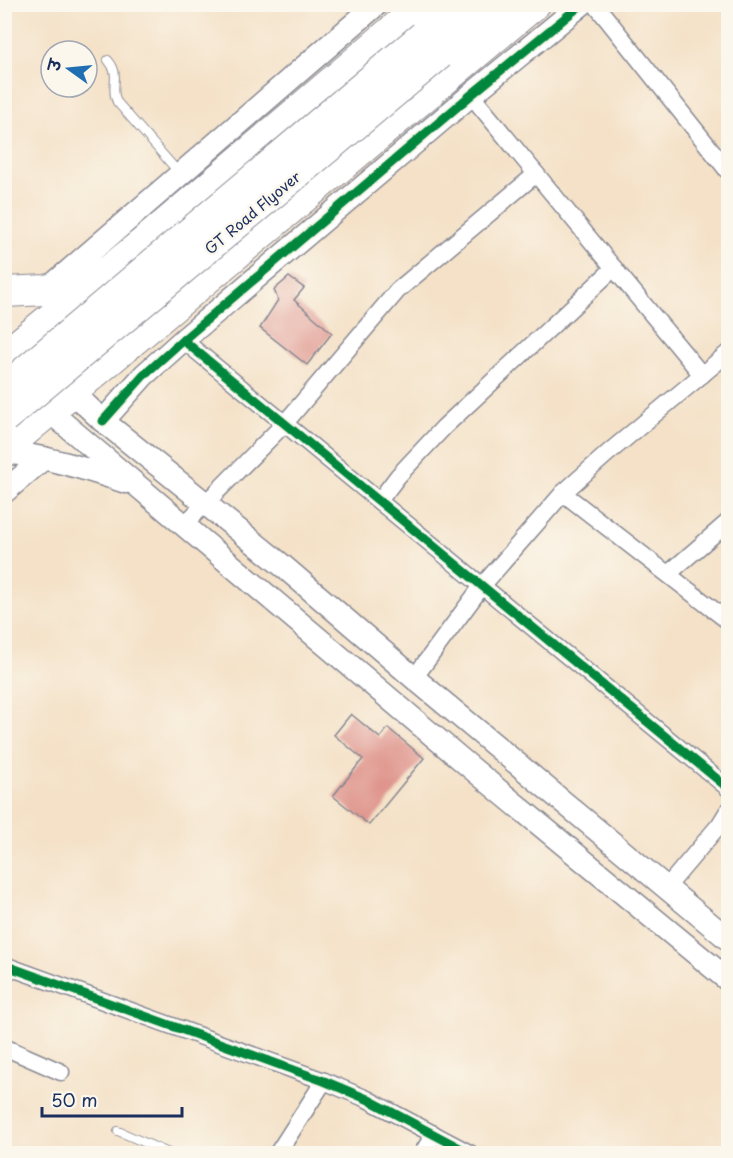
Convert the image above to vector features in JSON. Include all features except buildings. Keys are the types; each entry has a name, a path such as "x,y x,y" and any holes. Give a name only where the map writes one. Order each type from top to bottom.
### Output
{"highway":[{"path":"72,392 9,345 117,263 423,4"},
{"name":"GT Road Flyover","path":"4,418 432,45 460,4"},
{"name":"GT Road Flyover","path":"4,388 432,45 499,4"},
{"path":"4,450 535,4"},
{"path":"4,292 47,290 117,263"},
{"path":"4,373 49,411"}],"main road":[{"path":"47,290 377,4"},
{"path":"103,421 144,375 183,340 471,95 582,4"},
{"path":"72,392 103,421 206,503 729,939"},
{"path":"49,411 499,790 729,980"},
{"path":"4,450 75,466 136,485"},
{"path":"4,492 44,458"},
{"path":"360,673 380,650"},
{"path":"499,790 520,766"}],"street":[{"path":"595,4 729,171"},
{"path":"471,95 702,375"},
{"path":"184,525 285,423 398,290 536,174"},
{"path":"379,501 398,476 444,428 614,268"},
{"path":"183,340 729,788"},
{"path":"414,678 482,586 563,493 729,352"},
{"path":"563,493 729,621"},
{"path":"668,574 729,522"},
{"path":"667,888 729,810"},
{"path":"6,970 324,1081 367,1099 471,1154"},
{"path":"4,1047 61,1071"},
{"path":"277,1154 324,1081"},
{"path":"422,1154 434,1134"}],"lane":[{"path":"108,60 116,71 114,96 117,102 180,174"},
{"path":"118,1131 171,1154"}],"cycle path":[{"path":"103,421 144,375 183,340 471,95 582,4"},
{"path":"183,340 728,788"},
{"path":"4,965 324,1081 367,1099 471,1154"}]}
